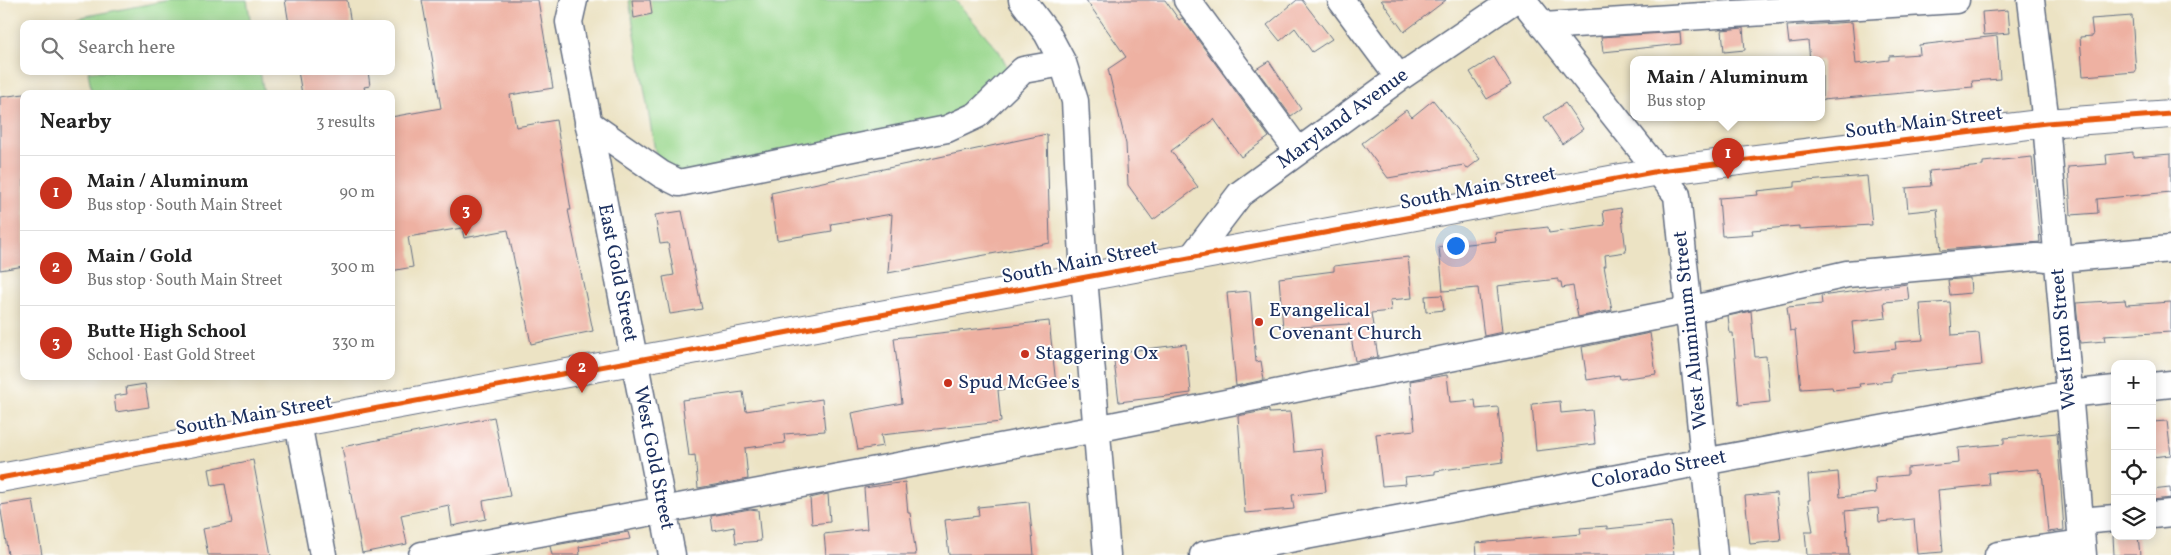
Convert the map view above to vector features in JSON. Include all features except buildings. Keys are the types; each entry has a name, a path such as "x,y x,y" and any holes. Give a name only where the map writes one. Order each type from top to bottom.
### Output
{"main road":[{"name":"South Main Street","path":"0,478 1659,171 2046,123 2171,114"}],"street":[{"name":"East Gold Street","path":"574,0 569,22 634,361"},
{"path":"1022,0 1047,32 1063,63 1075,101 1084,277 1107,555"},
{"path":"1187,0 1298,151"},
{"path":"1341,0 1399,78"},
{"name":"Maryland Avenue","path":"1192,257 1240,194 1399,78 1514,0"},
{"name":"West Aluminum Street","path":"1523,0 1677,195 1714,555"},
{"path":"1543,26 1956,0"},
{"name":"West Iron Street","path":"2031,0 2046,123 2082,540"},
{"path":"588,124 660,174 679,183 947,129 977,115 1023,70 1063,63"},
{"path":"422,555 1096,429 1689,310 1847,274 2037,257 2058,259 2171,249"},
{"name":"West Gold Street","path":"634,361 672,555"},
{"path":"2156,386 2171,384"},
{"name":"Colorado Street","path":"1203,555 2069,394 2111,389"},
{"path":"298,423 323,555"},
{"path":"2156,514 2171,513"},
{"path":"1998,555 2082,540 2111,521"}],"green space":[{"path":"170,0 247,0 250,20 77,20 76,18"},
{"path":"629,0 955,0 999,51 1009,70 949,125 682,178 660,163 655,151"},
{"path":"89,75 261,75 263,90 91,90"}],"cycle path":[{"path":"0,478 1659,171 2046,123 2171,114"}],"place":[{"name":"Main / Aluminum","path":"1728,179"},
{"name":"Butte High School","path":"466,236"},
{"name":"Evangelical Covenant Church","path":"1259,322"},
{"name":"Staggering Ox","path":"1025,354"},
{"name":"Spud McGee's","path":"948,383"},
{"name":"Main / Gold","path":"582,393"}]}
